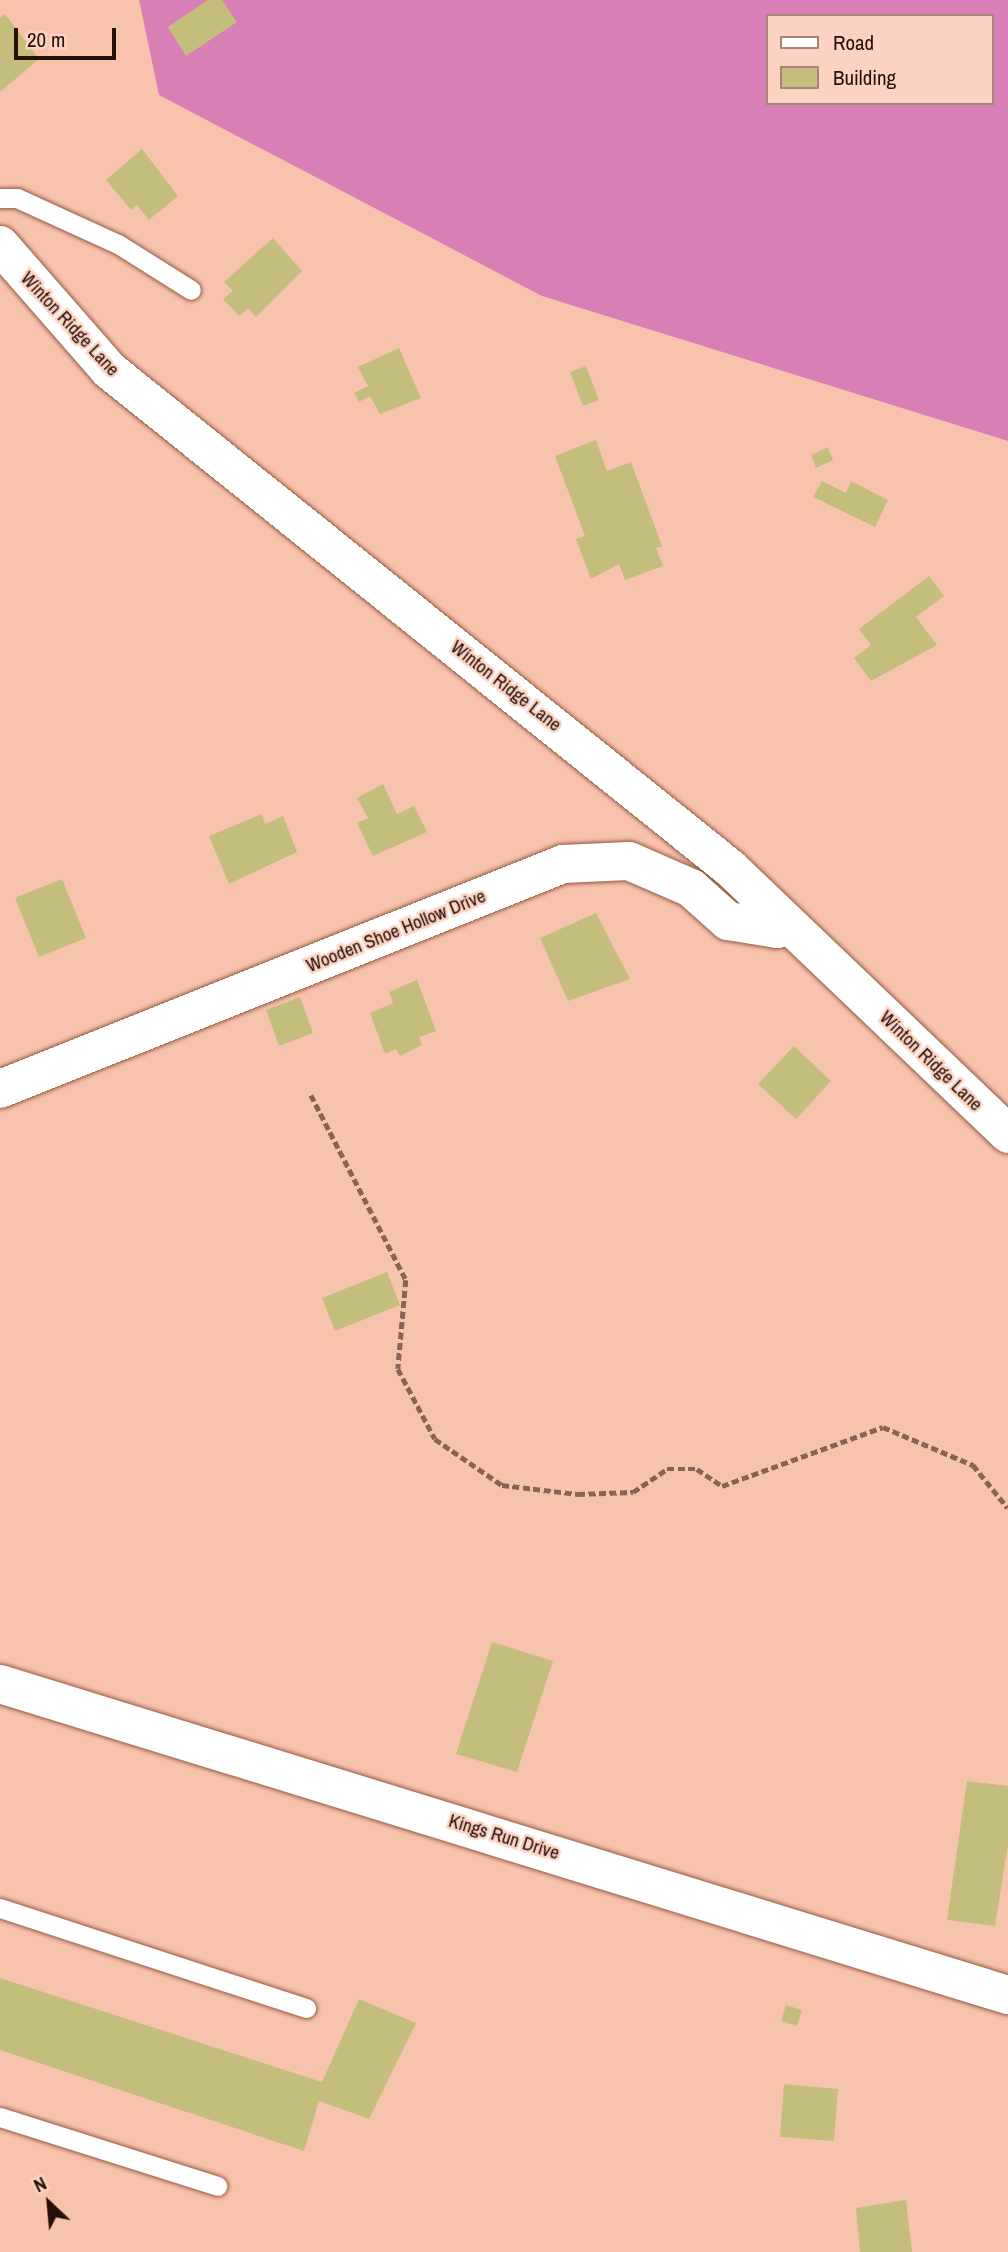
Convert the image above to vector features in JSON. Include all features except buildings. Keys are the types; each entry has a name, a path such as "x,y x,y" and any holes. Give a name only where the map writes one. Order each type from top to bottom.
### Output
{"street":[{"name":"Winton Ridge Lane","path":"0,244 109,370 549,720 730,868 1008,1134"},
{"name":"Wooden Shoe Hollow Drive","path":"0,1089 564,864 629,861 691,888 728,920 758,928 787,924"},
{"name":"Kings Run Drive","path":"0,1684 1008,1996"}],"lane":[{"path":"0,198 17,198 118,244 191,290"},
{"path":"0,1908 306,2008"},
{"path":"0,2117 217,2186"}],"path":[{"path":"311,1096 406,1280 398,1369 435,1439 502,1485 578,1494 633,1492 667,1469 697,1469 722,1486 883,1427 973,1465 1008,1508"}],"shaded area":[{"path":"139,0 1008,0 1008,441 542,296 159,95"}]}
